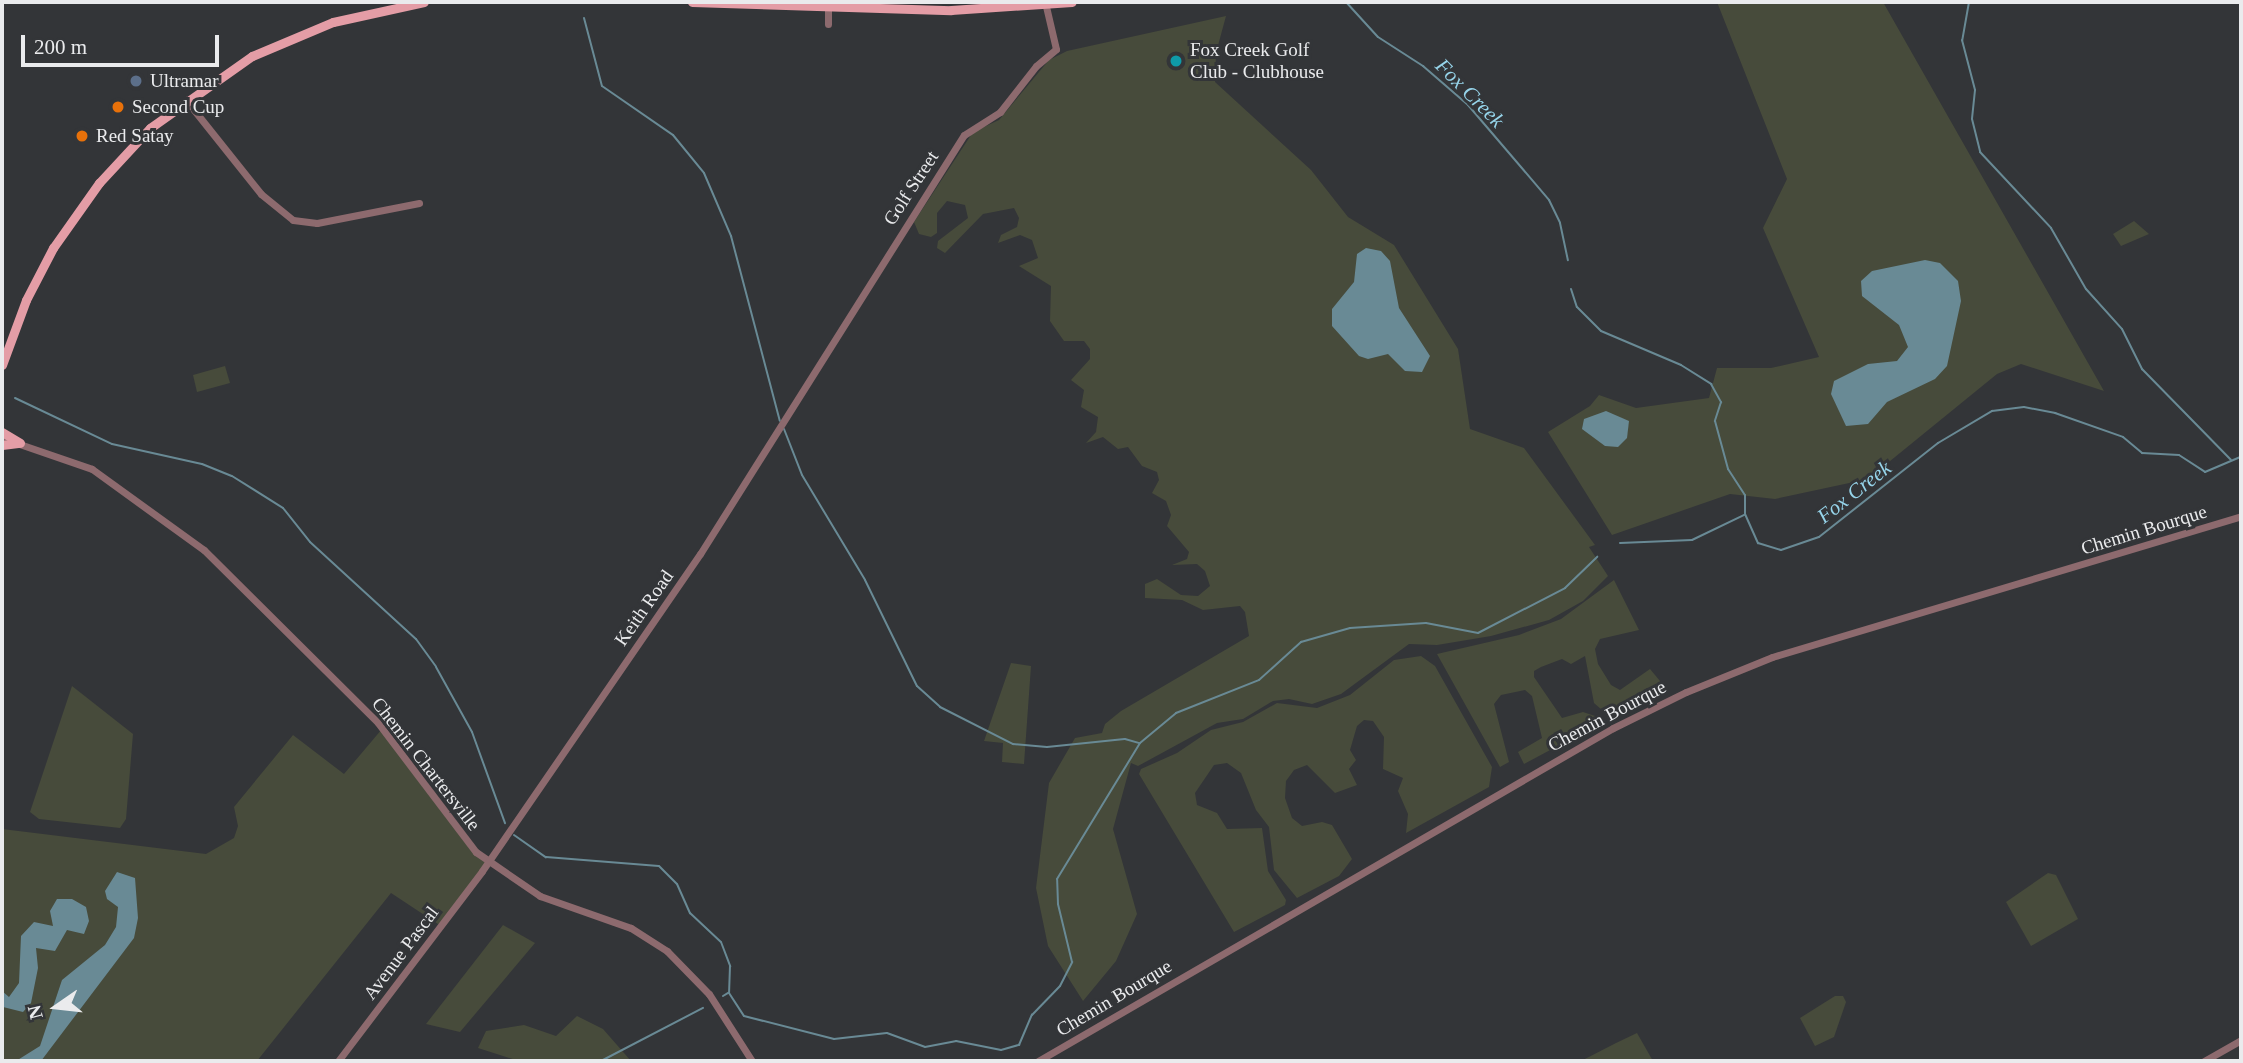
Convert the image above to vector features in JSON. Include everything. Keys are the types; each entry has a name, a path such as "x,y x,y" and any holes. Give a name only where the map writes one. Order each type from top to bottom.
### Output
{"main road":[{"path":"2,365 26,300 72,217 126,153 186,99 252,56 293,37 333,22 424,2"},
{"path":"692,2 813,3 951,10 1072,2"},
{"path":"2,432 20,443"},
{"path":"2,445 20,443"}],"street":[{"name":"Golf Street","path":"817,366 966,132 996,116 1040,62 1056,49 1045,3"},
{"path":"828,4 828,24"},
{"path":"186,99 261,194 293,220 317,223 419,203"},
{"name":"Keith Road","path":"488,862 700,554 817,366"},
{"name":"Chemin Chartersville","path":"2,438 92,470 204,550 377,723 488,862 540,896 631,928 667,951 702,986 752,1061"},
{"name":"Chemin Bourque","path":"1038,1061 1613,728 1686,692 1772,657 2241,516"},
{"name":"Avenue Pascal","path":"338,1061 488,862"},
{"path":"2204,1061 2241,1040"}],"green space":[{"path":"1717,2 1883,2 2104,391 2021,364 1997,374 1868,479 1775,499 1730,494 1612,535 1548,432 1590,406 1599,395 1636,408 1709,398 1717,368 1771,368 1819,357 1763,228 1787,179"},
{"path":"1226,16 1216,53 1215,82 1311,170 1348,217 1394,245 1458,349 1470,429 1524,448 1595,545 1589,547 1608,576 1583,601 1549,620 1491,636 1437,645 1409,644 1341,694 1312,704 1289,699 1273,701 1243,719 1217,723 1138,766 1131,763 1113,829 1137,914 1116,961 1083,1001 1048,946 1036,888 1049,783 1075,738 1102,733 1105,724 1121,711 1249,636 1245,612 1240,606 1203,610 1182,600 1145,598 1145,584 1157,579 1181,595 1198,596 1210,586 1205,571 1197,564 1172,565 1187,559 1189,552 1167,526 1171,515 1166,501 1152,493 1159,480 1157,472 1142,466 1128,447 1118,449 1103,437 1086,443 1096,432 1098,417 1081,407 1084,390 1071,380 1090,359 1090,349 1084,341 1064,341 1050,321 1051,286 1019,266 1038,258 1032,240 1020,235 998,243 1001,235 1017,227 1019,218 1014,208 983,214 945,253 937,248 938,241 968,218 965,205 947,201 937,213 937,233 931,237 919,234 914,222 973,132 999,120 1049,60 1067,51"},
{"path":"2134,221 2149,234 2121,246 2113,234"},
{"path":"225,366 230,383 197,392 193,375"},
{"path":"1614,580 1639,630 1600,639 1595,649 1598,664 1611,685 1620,690 1650,669 1660,681 1659,692 1611,718 1594,703 1585,656 1571,664 1562,659 1541,667 1534,671 1534,677 1562,718 1583,712 1595,716 1597,725 1524,764 1518,752 1542,738 1532,696 1525,690 1501,695 1494,704 1509,762 1500,767 1437,654 1519,635 1561,619"},
{"path":"1421,656 1435,666 1492,767 1489,787 1406,833 1408,814 1398,791 1403,778 1383,769 1384,737 1373,721 1364,720 1357,726 1350,750 1356,760 1349,769 1357,785 1335,793 1307,765 1294,770 1286,781 1285,798 1292,818 1302,826 1322,822 1332,825 1352,859 1339,876 1297,898 1274,870 1269,827 1256,810 1241,773 1227,763 1214,765 1195,793 1197,805 1217,813 1227,829 1262,828 1268,871 1286,900 1285,905 1234,932 1139,774 1141,769 1177,753 1211,730 1243,722 1277,703 1317,708 1350,695 1394,660"},
{"path":"1011,663 1031,666 1024,764 1002,762 1003,743 984,741"},
{"path":"72,686 133,734 126,819 120,828 39,819 30,812"},
{"path":"382,729 488,862 441,926 391,893 257,1061 2,1061 2,829 206,854 234,838 238,826 234,807 293,735 344,774"},
{"path":"2048,873 2056,875 2078,919 2031,946 2006,902"},
{"path":"503,925 535,943 460,1032 426,1024"},
{"path":"1835,996 1843,996 1846,1002 1834,1037 1815,1046 1800,1018"},
{"path":"577,1016 603,1029 631,1061 519,1061 478,1048 486,1031 524,1025 556,1036"},
{"path":"1637,1033 1653,1061 1581,1061 1616,1043"}],"water":[{"path":"1366,248 1381,251 1390,261 1399,308 1430,356 1422,372 1405,371 1388,354 1368,359 1359,356 1332,326 1332,309 1354,282 1357,254"},
{"path":"1925,260 1940,263 1958,281 1961,301 1947,366 1935,379 1887,402 1868,424 1846,426 1831,394 1834,381 1868,364 1897,361 1908,347 1899,325 1862,296 1861,281 1872,271"},
{"path":"1606,411 1629,421 1627,438 1618,447 1605,446 1582,429 1584,419"},
{"path":"117,872 135,878 138,918 134,938 41,1061 16,1061 40,1046 62,980 105,945 116,927 118,907 107,899 105,891"},
{"path":"57,899 72,899 86,907 89,921 84,934 67,930 55,951 36,948 38,968 31,1003 23,1012 3,1007 2,991 9,997 19,983 21,936 34,922 53,926 50,911"}],"waterway":[{"name":"Fox Creek","path":"1346,2 1378,37 1423,66 1468,105 1549,200 1560,223 1568,260"},
{"path":"1969,2 1962,40 1975,90 1972,119 1980,152 2051,228 2086,289 2122,329 2142,369 2231,460"},
{"path":"584,18 602,86 673,135 704,173 731,236 780,421"},
{"name":"Fox Creek","path":"1571,289 1577,307 1601,331 1681,365 1711,384 1721,402 1715,421 1728,469 1745,495 1745,514 1758,543 1781,550 1819,537 1938,443 1992,411 2024,407 2055,413 2123,437 2142,453 2179,455 2205,472 2241,457"},
{"path":"15,398 112,444 202,464 232,476 283,508 310,542 416,639 436,667 472,732 505,823"},
{"path":"784,429 802,475 865,580 917,686 940,707 1013,744 1047,747 1125,739 1139,743"},
{"path":"1620,543 1692,540 1744,515"},
{"path":"514,835 546,857 659,866 677,884 690,913 721,942 730,966 729,993 744,1016 834,1039 887,1033 925,1047 956,1041 1001,1050 1019,1045 1032,1015 1060,986 1072,962 1058,904 1057,879 1140,743 1176,713 1259,680 1301,642 1350,628 1426,623 1478,633 1565,588 1597,557"},
{"path":"723,996 728,993"},
{"path":"601,1061 703,1008"}],"place":[{"name":"Fox Creek Golf Club - Clubhouse","path":"1176,61"},
{"name":"Ultramar","path":"136,81"},
{"name":"Second Cup","path":"118,107"},
{"name":"Red Satay","path":"82,136"}]}
